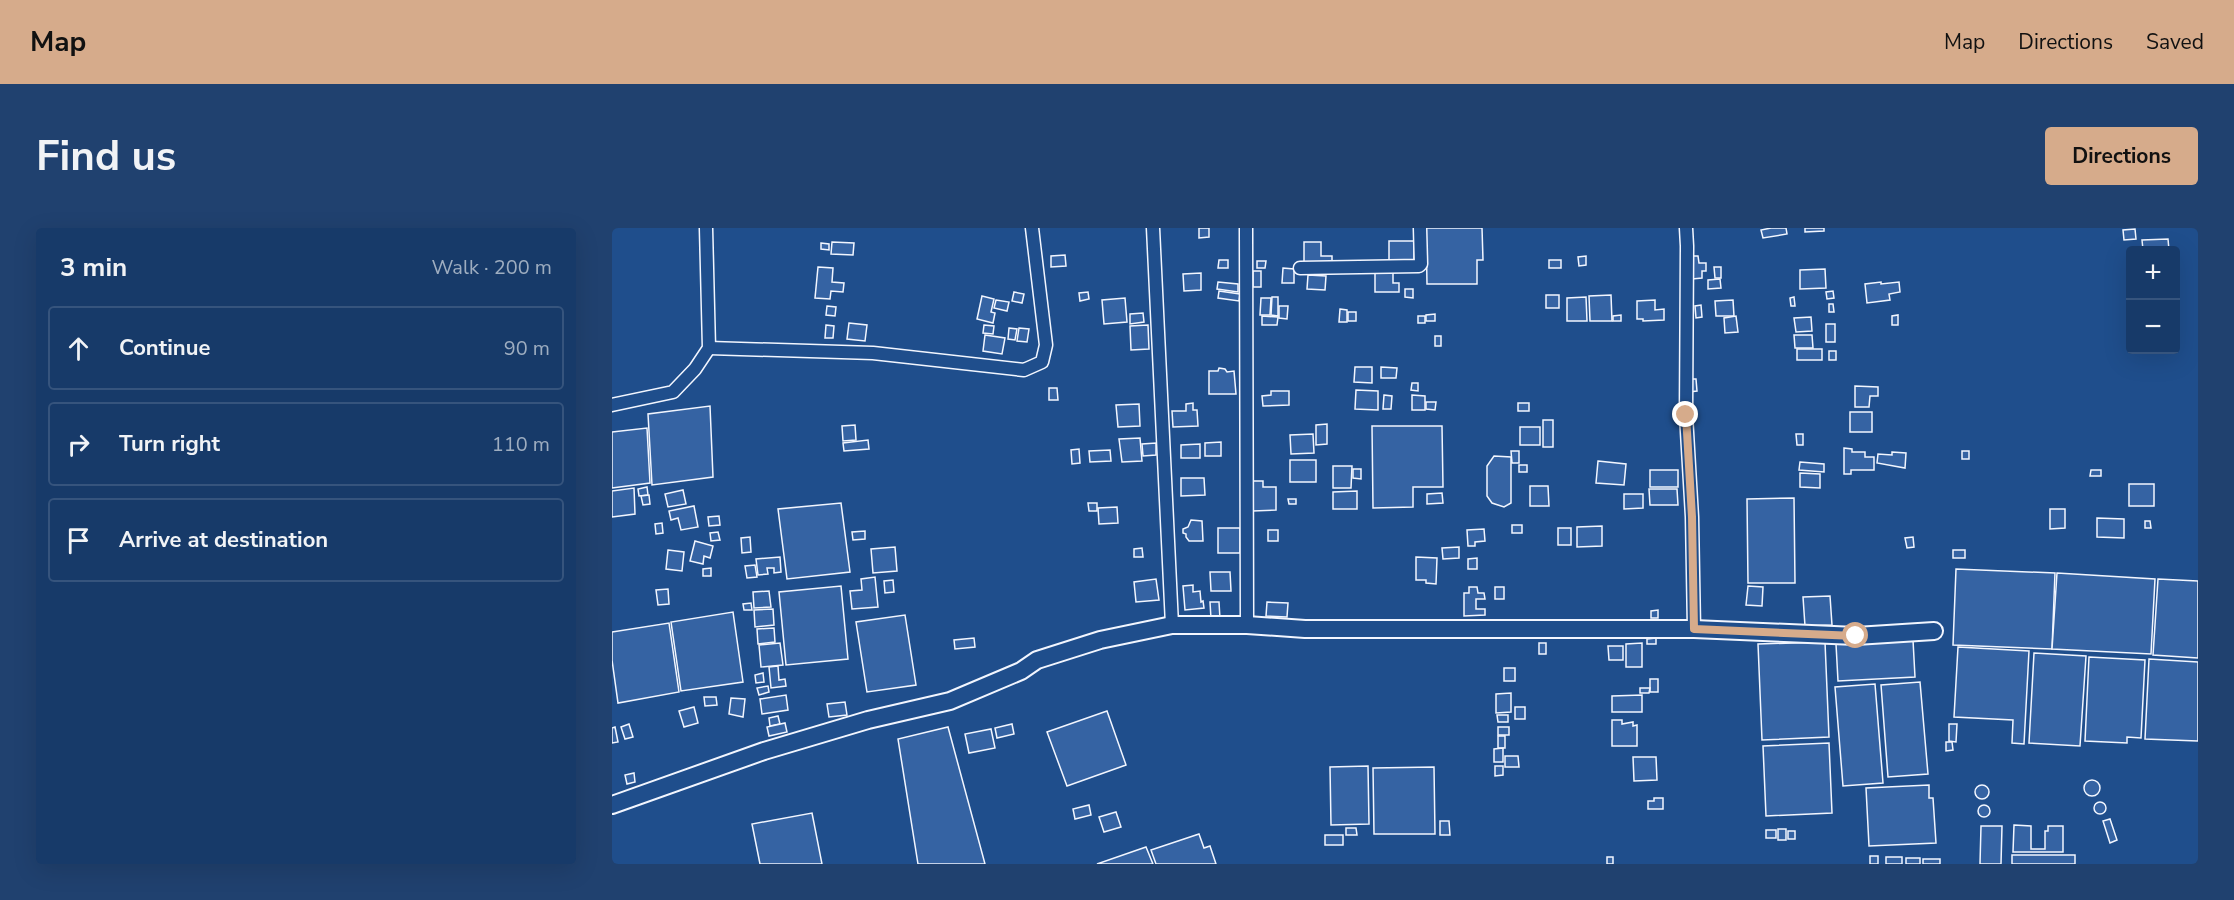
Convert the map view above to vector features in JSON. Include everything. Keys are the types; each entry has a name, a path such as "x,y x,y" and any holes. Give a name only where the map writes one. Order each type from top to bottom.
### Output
{"street":[{"path":"612,405 673,392 695,369 709,348 706,228"},
{"path":"709,348 873,353 1024,370 1042,362 1046,345 1032,228"},
{"path":"1153,228 1172,625"},
{"path":"1246,228 1247,625"},
{"path":"1300,268 1419,266 1421,264 1420,228"},
{"path":"1686,228 1688,246 1686,415 1692,517 1694,629"},
{"path":"612,805 764,751 868,720 950,701 1021,671 1037,660 1100,640 1172,625 1247,625 1317,629 1694,629 1856,636 1934,631"}],"building":[{"path":"1199,228 1209,228 1209,237 1199,238"},
{"path":"1426,228 1482,228 1483,260 1477,260 1477,284 1427,284"},
{"path":"1786,228 1787,234 1763,238 1761,230"},
{"path":"1805,228 1824,228 1824,231 1805,232"},
{"path":"2135,229 2136,239 2124,240 2123,230"},
{"path":"2168,239 2169,246 2143,246 2142,240"},
{"path":"1389,241 1414,241 1414,263 1389,263"},
{"path":"832,242 854,243 853,255 831,254"},
{"path":"1304,242 1321,242 1321,256 1332,256 1332,265 1304,265"},
{"path":"821,243 829,244 829,250 821,249"},
{"path":"1065,255 1066,266 1051,267 1051,256"},
{"path":"1586,256 1586,265 1579,266 1578,257"},
{"path":"1691,256 1698,256 1699,263 1706,263 1706,271 1702,271 1702,278 1692,279"},
{"path":"1219,260 1228,260 1228,268 1218,268"},
{"path":"1549,260 1561,260 1561,268 1549,268"},
{"path":"1257,261 1266,261 1265,268 1257,268"},
{"path":"818,267 833,268 832,282 844,283 843,292 831,291 830,299 815,298"},
{"path":"1714,267 1721,267 1721,278 1715,278"},
{"path":"1283,268 1294,269 1294,283 1282,283"},
{"path":"1825,269 1826,288 1800,289 1800,270"},
{"path":"1253,271 1261,271 1261,287 1253,287"},
{"path":"1375,272 1393,272 1393,283 1399,283 1399,292 1375,292"},
{"path":"1201,273 1201,290 1184,291 1183,274"},
{"path":"1308,275 1326,276 1325,290 1307,289"},
{"path":"1720,279 1721,288 1708,289 1708,280"},
{"path":"1218,282 1238,284 1238,292 1217,289"},
{"path":"1881,282 1881,284 1899,282 1900,292 1889,294 1890,300 1867,303 1865,284"},
{"path":"1405,289 1413,289 1413,298 1405,297"},
{"path":"1219,291 1240,294 1239,301 1218,298"},
{"path":"1833,291 1834,298 1827,299 1826,292"},
{"path":"1014,292 1024,294 1022,303 1012,301"},
{"path":"1088,292 1089,299 1080,301 1079,293"},
{"path":"1546,295 1559,295 1559,308 1546,308"},
{"path":"1611,295 1612,321 1590,321 1589,296"},
{"path":"982,296 994,299 991,312 995,313 993,323 977,319"},
{"path":"1272,297 1278,297 1278,316 1271,315"},
{"path":"1586,297 1587,321 1567,321 1567,298"},
{"path":"1794,297 1795,306 1791,306 1790,298"},
{"path":"1125,298 1127,322 1104,324 1102,300"},
{"path":"1261,298 1271,298 1270,315 1260,315"},
{"path":"996,300 1009,302 1007,311 994,308"},
{"path":"1655,300 1655,310 1664,309 1664,320 1637,319 1637,301"},
{"path":"1733,300 1734,316 1716,316 1715,301"},
{"path":"1829,304 1833,304 1834,312 1829,312"},
{"path":"1701,305 1702,317 1696,318 1695,306"},
{"path":"827,306 836,307 835,316 826,315"},
{"path":"1279,306 1288,306 1287,319 1279,318"},
{"path":"1340,309 1347,310 1347,322 1339,322"},
{"path":"1348,312 1356,312 1356,321 1348,321"},
{"path":"1143,313 1144,322 1130,324 1130,314"},
{"path":"1435,314 1435,321 1426,321 1426,315"},
{"path":"1621,315 1621,321 1613,321 1613,316"},
{"path":"1898,315 1898,325 1892,325 1892,316"},
{"path":"1262,316 1278,317 1277,325 1262,325"},
{"path":"1418,316 1425,316 1425,323 1418,323"},
{"path":"1736,316 1738,332 1725,333 1724,318"},
{"path":"1811,317 1812,331 1796,332 1794,318"},
{"path":"849,323 867,325 865,341 847,339"},
{"path":"1826,324 1835,324 1835,342 1826,342"},
{"path":"826,325 834,326 833,338 825,338"},
{"path":"984,325 994,326 993,334 983,333"},
{"path":"1148,325 1149,349 1131,350 1130,326"},
{"path":"1009,328 1017,329 1015,340 1008,339"},
{"path":"1019,328 1029,329 1027,342 1017,341"},
{"path":"985,335 1005,338 1002,354 983,351"},
{"path":"1794,335 1812,335 1813,348 1795,348"},
{"path":"1435,336 1441,336 1441,346 1435,346"},
{"path":"1797,349 1822,349 1822,360 1797,360"},
{"path":"1829,351 1836,351 1836,360 1829,360"},
{"path":"1355,367 1372,367 1372,383 1354,382"},
{"path":"1381,367 1397,368 1396,378 1381,378"},
{"path":"1219,368 1227,372 1234,371 1236,394 1209,394 1209,371 1218,371"},
{"path":"1689,379 1696,379 1697,391 1689,392"},
{"path":"1412,383 1418,383 1418,391 1411,390"},
{"path":"1855,386 1878,387 1878,396 1870,396 1869,407 1855,407"},
{"path":"1049,388 1057,388 1058,400 1049,400"},
{"path":"1356,390 1378,391 1378,410 1355,409"},
{"path":"1271,391 1289,391 1289,405 1263,406 1262,396 1271,395"},
{"path":"1384,395 1392,396 1391,409 1383,409"},
{"path":"1412,395 1425,396 1425,410 1412,410"},
{"path":"1426,402 1436,402 1435,410 1426,409"},
{"path":"1193,403 1193,410 1197,410 1198,426 1173,427 1172,411 1186,411 1186,404"},
{"path":"1518,403 1529,403 1529,411 1518,411"},
{"path":"1139,404 1140,426 1118,427 1116,405"},
{"path":"710,406 713,477 652,485 648,414"},
{"path":"1850,412 1872,412 1872,432 1850,432"},
{"path":"1543,420 1553,420 1553,447 1543,447"},
{"path":"1327,424 1327,444 1316,445 1316,425"},
{"path":"855,425 856,440 843,441 842,426"},
{"path":"1372,426 1442,426 1443,487 1413,487 1413,507 1373,508"},
{"path":"1520,427 1540,427 1540,445 1520,445"},
{"path":"647,428 650,483 612,488 612,432"},
{"path":"1313,434 1314,453 1291,454 1290,435"},
{"path":"1796,434 1803,434 1803,445 1797,445"},
{"path":"1140,438 1142,461 1122,462 1119,439"},
{"path":"868,440 869,449 844,451 843,443"},
{"path":"1221,442 1221,456 1205,456 1205,443"},
{"path":"1156,443 1156,455 1143,456 1142,444"},
{"path":"1200,444 1200,458 1181,458 1181,445"},
{"path":"1844,448 1852,449 1852,452 1865,452 1865,457 1874,457 1874,470 1851,470 1851,474 1844,474"},
{"path":"1079,449 1080,463 1072,464 1071,450"},
{"path":"1110,450 1111,461 1090,462 1089,451"},
{"path":"1511,451 1519,451 1519,463 1512,463"},
{"path":"1962,451 1969,451 1969,459 1962,459"},
{"path":"1892,452 1906,453 1905,468 1877,463 1878,454 1892,455"},
{"path":"1494,456 1511,457 1511,503 1504,507 1492,503 1487,496 1487,466"},
{"path":"1290,460 1316,460 1316,482 1290,482"},
{"path":"1598,461 1626,464 1624,485 1596,483"},
{"path":"1800,462 1824,464 1824,472 1799,470"},
{"path":"1519,465 1527,465 1527,472 1519,472"},
{"path":"1333,466 1352,466 1351,488 1333,488"},
{"path":"1353,469 1361,469 1361,479 1353,478"},
{"path":"1650,470 1678,470 1678,487 1650,487"},
{"path":"2091,470 2101,470 2101,476 2090,476"},
{"path":"1800,473 1820,474 1820,488 1800,487"},
{"path":"1181,478 1204,478 1205,495 1181,496"},
{"path":"1253,481 1263,481 1263,487 1276,487 1276,510 1253,511"},
{"path":"2129,484 2154,484 2154,506 2129,506"},
{"path":"1530,486 1548,486 1549,506 1530,506"},
{"path":"647,487 648,495 639,496 638,489"},
{"path":"634,488 635,514 612,517 612,491"},
{"path":"1649,489 1677,489 1678,505 1650,505"},
{"path":"683,490 686,504 668,507 665,494"},
{"path":"1357,491 1357,509 1333,509 1333,492"},
{"path":"1442,493 1443,503 1427,504 1427,494"},
{"path":"1624,494 1643,494 1643,508 1624,509"},
{"path":"649,495 650,504 643,505 641,496"},
{"path":"1794,498 1795,583 1748,583 1747,499"},
{"path":"1288,499 1296,499 1296,504 1289,504"},
{"path":"841,503 850,572 787,579 778,509"},
{"path":"1088,503 1097,503 1097,511 1089,511"},
{"path":"694,506 698,527 681,530 678,518 671,520 669,511"},
{"path":"1117,507 1118,523 1099,524 1098,508"},
{"path":"2050,509 2065,509 2065,528 2050,529"},
{"path":"719,516 720,525 709,526 708,517"},
{"path":"2097,518 2124,519 2124,538 2097,537"},
{"path":"1191,520 1202,521 1203,541 1189,541 1183,533 1183,529 1188,527"},
{"path":"2145,521 2150,521 2151,528 2145,528"},
{"path":"662,523 663,533 656,534 655,524"},
{"path":"1512,525 1522,525 1522,533 1512,533"},
{"path":"1602,526 1602,546 1577,547 1577,527"},
{"path":"1218,528 1240,528 1240,553 1218,553"},
{"path":"1558,528 1571,528 1571,545 1558,545"},
{"path":"1484,529 1485,541 1475,542 1475,546 1468,546 1467,530"},
{"path":"1268,530 1278,530 1278,541 1268,541"},
{"path":"865,531 865,539 853,540 852,532"},
{"path":"718,532 720,540 711,541 710,533"},
{"path":"750,537 751,552 742,553 741,538"},
{"path":"1913,537 1914,547 1907,548 1905,538"},
{"path":"695,541 713,546 710,558 704,556 703,564 690,561"},
{"path":"895,547 897,571 873,573 871,549"},
{"path":"1459,547 1459,558 1443,559 1442,548"},
{"path":"1142,548 1143,557 1134,557 1134,549"},
{"path":"668,550 684,552 682,571 666,569"},
{"path":"1953,550 1965,550 1965,558 1953,558"},
{"path":"780,557 781,572 774,573 774,568 767,568 768,574 758,575 756,559"},
{"path":"1416,557 1437,558 1436,584 1426,583 1426,580 1416,580"},
{"path":"1477,558 1477,569 1468,569 1468,559"},
{"path":"755,565 757,577 747,578 745,566"},
{"path":"711,568 711,576 703,576 703,569"},
{"path":"1956,569 2055,573 2052,649 1953,645"},
{"path":"1210,572 1230,572 1231,591 1211,591"},
{"path":"2057,573 2155,579 2151,654 2052,649"},
{"path":"875,577 878,607 852,609 850,591 862,590 861,579"},
{"path":"1156,579 1159,600 1136,602 1134,582"},
{"path":"2158,579 2198,581 2198,658 2153,655"},
{"path":"893,580 894,592 885,593 884,581"},
{"path":"1193,585 1193,592 1200,591 1204,608 1185,610 1183,586"},
{"path":"841,586 848,659 786,665 779,592"},
{"path":"1748,586 1763,587 1762,606 1746,605"},
{"path":"1469,587 1477,587 1478,593 1484,593 1485,599 1476,599 1476,609 1485,609 1485,615 1464,616 1464,593 1469,593"},
{"path":"1495,587 1504,587 1504,599 1495,599"},
{"path":"668,589 669,604 658,605 656,590"},
{"path":"769,591 771,607 754,608 753,592"},
{"path":"1830,596 1832,625 1805,626 1803,597"},
{"path":"1210,602 1219,602 1220,619 1211,619"},
{"path":"1267,602 1288,603 1287,617 1266,616"},
{"path":"751,603 752,610 744,610 743,604"},
{"path":"773,609 774,625 755,627 754,610"},
{"path":"1658,610 1658,618 1651,618 1651,611"},
{"path":"733,612 743,682 681,691 671,622"},
{"path":"905,615 916,685 867,692 856,622"},
{"path":"669,623 679,692 618,703 612,660 612,632"},
{"path":"774,628 775,642 758,644 757,629"},
{"path":"974,638 975,647 955,649 954,640"},
{"path":"1656,638 1656,644 1647,644 1647,639"},
{"path":"1913,640 1915,677 1838,681 1836,644"},
{"path":"1825,642 1829,737 1762,740 1758,644"},
{"path":"780,643 783,665 761,667 759,645"},
{"path":"1539,643 1546,643 1546,654 1539,654"},
{"path":"1642,643 1642,667 1626,667 1626,644"},
{"path":"1608,646 1623,646 1623,660 1609,660"},
{"path":"1958,647 2029,651 2024,744 2012,743 2013,720 1954,717"},
{"path":"2034,653 2086,656 2080,746 2029,743"},
{"path":"2089,657 2145,660 2141,738 2127,737 2127,743 2085,741"},
{"path":"2149,659 2198,662 2198,741 2145,739"},
{"path":"778,666 779,680 785,679 786,686 771,688 769,667"},
{"path":"1504,668 1515,668 1515,681 1504,681"},
{"path":"763,673 764,682 756,683 755,675"},
{"path":"1650,679 1658,679 1658,692 1650,692"},
{"path":"1920,682 1928,774 1888,777 1881,685"},
{"path":"1875,684 1883,783 1843,786 1835,687"},
{"path":"768,686 769,692 759,695 757,688"},
{"path":"1640,688 1650,688 1649,693 1640,693"},
{"path":"1511,693 1511,712 1496,713 1496,694"},
{"path":"786,695 788,710 762,714 760,699"},
{"path":"1642,695 1642,712 1612,712 1612,696"},
{"path":"704,697 716,697 717,705 705,706"},
{"path":"731,698 745,699 743,717 729,714"},
{"path":"845,702 847,715 829,717 827,704"},
{"path":"694,707 698,723 684,727 679,711"},
{"path":"1515,707 1525,707 1525,719 1515,719"},
{"path":"1107,711 1126,765 1067,786 1047,732"},
{"path":"1497,715 1508,715 1508,722 1498,722"},
{"path":"778,716 780,724 770,726 769,718"},
{"path":"1612,720 1622,720 1622,724 1633,722 1633,726 1637,725 1637,746 1612,746"},
{"path":"785,723 787,732 769,736 767,727"},
{"path":"629,724 633,737 625,739 621,727"},
{"path":"1012,724 1014,734 997,738 995,728"},
{"path":"1949,724 1957,724 1956,742 1949,741"},
{"path":"615,727 618,742 612,743 612,728"},
{"path":"948,727 985,864 918,864 898,739"},
{"path":"1498,727 1509,727 1509,735 1498,735"},
{"path":"991,729 995,748 969,753 965,734"},
{"path":"1498,736 1505,736 1505,748 1498,748"},
{"path":"1946,742 1952,742 1953,750 1946,751"},
{"path":"1829,743 1832,813 1766,816 1763,746"},
{"path":"1503,748 1503,762 1494,762 1494,749"},
{"path":"1505,756 1518,756 1519,767 1505,767"},
{"path":"1633,757 1656,757 1657,780 1634,781"},
{"path":"1368,766 1369,824 1331,825 1330,767"},
{"path":"1495,766 1503,766 1503,775 1495,776"},
{"path":"1434,767 1435,834 1374,834 1373,768"},
{"path":"634,773 635,782 627,784 625,775"},
{"path":"2089,780 2095,780 2100,788 2098,794 2089,796 2084,791 2084,785"},
{"path":"1929,785 1929,798 1933,798 1936,843 1869,846 1866,788"},
{"path":"1982,785 1987,787 1989,792 1987,797 1982,799 1977,797 1975,792 1977,787"},
{"path":"1654,798 1663,798 1663,809 1648,809 1648,801 1654,801"},
{"path":"2102,802 2105,803 2105,813 2098,814 2095,813 2094,806 2095,803"},
{"path":"1089,805 1091,815 1075,819 1073,809"},
{"path":"1986,805 1990,811 1986,817 1982,817 1978,809"},
{"path":"1116,812 1121,827 1104,832 1099,817"},
{"path":"812,813 822,864 760,864 752,824"},
{"path":"2110,819 2117,840 2110,843 2103,821"},
{"path":"1440,821 1449,821 1450,835 1440,835"},
{"path":"2014,825 2031,826 2031,849 2045,849 2045,831 2048,831 2048,826 2063,826 2063,852 2013,852"},
{"path":"1981,826 2002,826 2001,864 1980,864"},
{"path":"1346,828 1356,828 1357,835 1346,835"},
{"path":"1778,829 1786,829 1786,840 1778,840"},
{"path":"1766,830 1776,830 1776,838 1766,838"},
{"path":"1788,831 1795,831 1795,839 1788,839"},
{"path":"1199,834 1204,848 1210,846 1216,864 1156,864 1151,850"},
{"path":"1325,835 1343,835 1343,845 1325,845"},
{"path":"1146,847 1153,864 1097,864"},
{"path":"2012,855 2075,855 2075,864 2012,864"},
{"path":"1870,856 1878,856 1878,864 1870,864"},
{"path":"1607,857 1613,857 1613,864 1607,864"},
{"path":"1886,857 1902,857 1902,864 1886,864"},
{"path":"1906,858 1920,858 1920,864 1906,864"},
{"path":"1923,859 1940,859 1940,864 1923,864"}],"route":[{"path":"1686,415 1692,517 1694,629 1856,636"}]}
